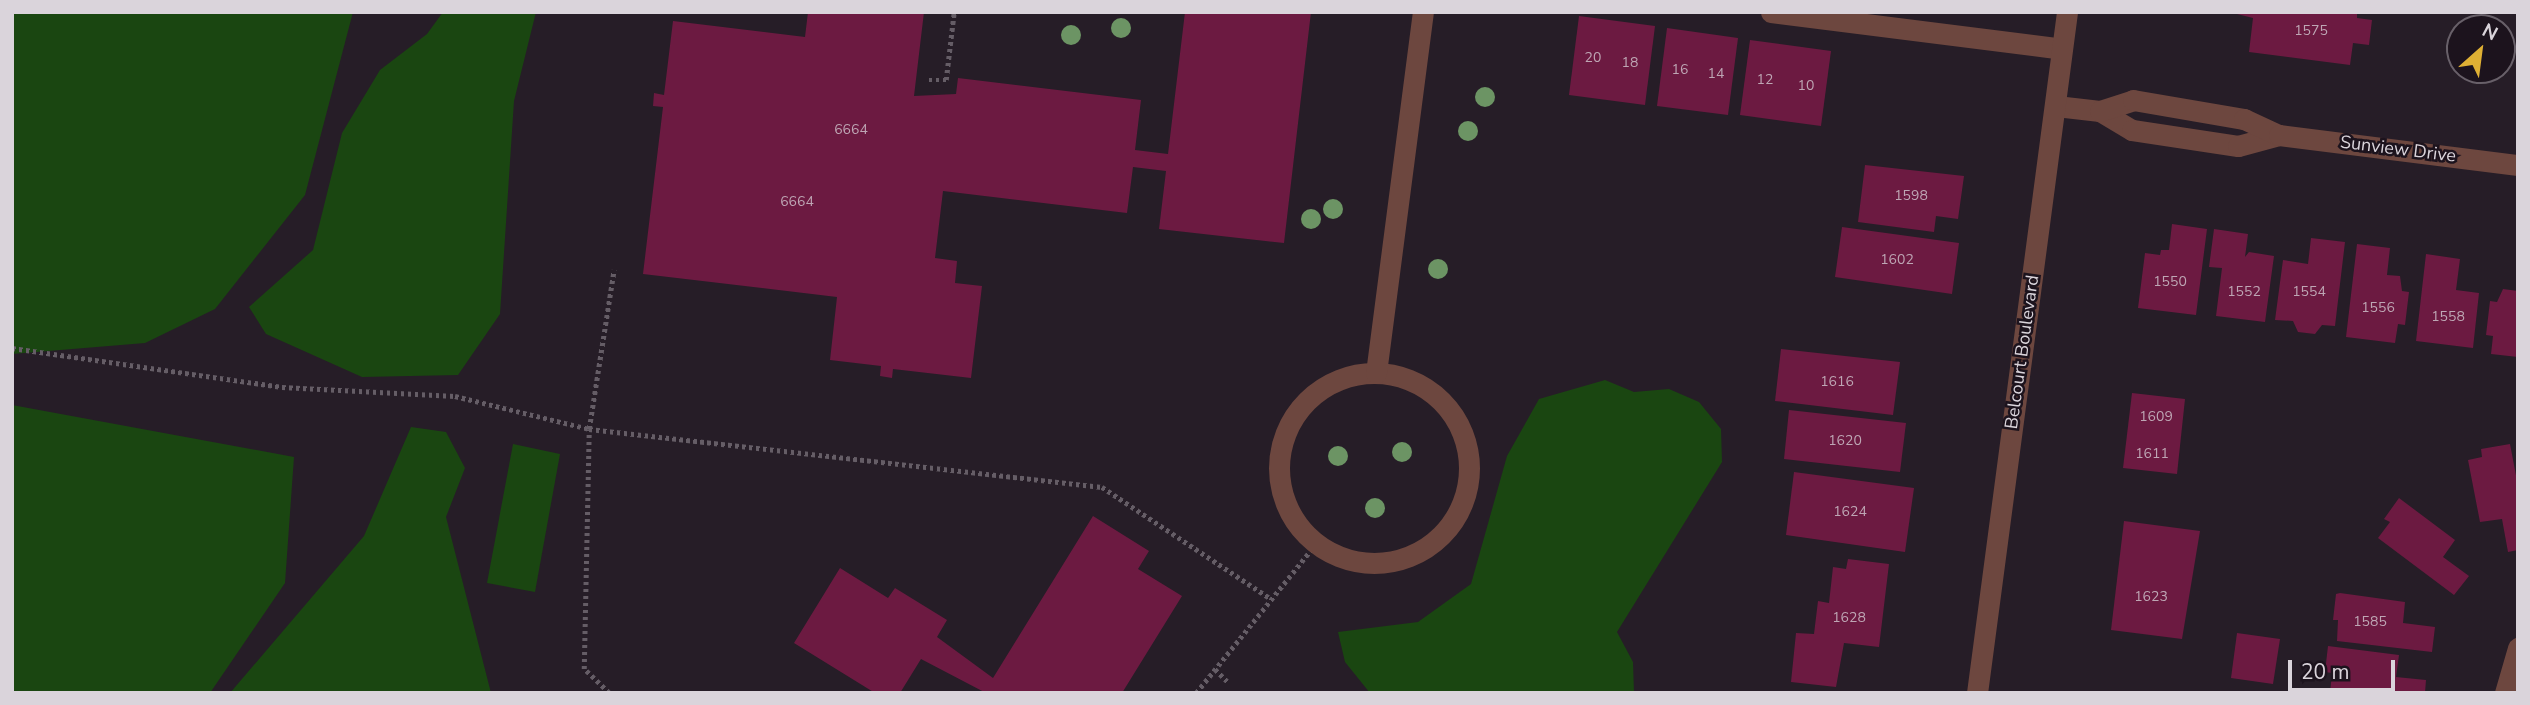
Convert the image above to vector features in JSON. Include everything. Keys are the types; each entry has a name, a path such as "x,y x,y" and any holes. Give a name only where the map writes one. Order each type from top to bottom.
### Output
{"street":[{"path":"1376,373 1423,12"},
{"path":"1772,12 2062,49"},
{"name":"Belcourt Boulevard","path":"1977,693 2067,12"},
{"name":"Sunview Drive","path":"2100,111 2133,100 2244,119 2279,135 2518,165"},
{"name":"Sunview Drive","path":"2056,106 2100,111 2132,130 2238,146 2279,135"},
{"path":"1376,373 1396,374 1424,386 1447,405 1465,441 1470,460 1468,490 1450,526 1437,541 1411,557 1378,564 1345,560 1315,544 1293,519 1280,489 1279,456 1288,424 1308,397 1336,379 1376,373"},
{"path":"2505,693 2518,648"}],"path":[{"path":"929,80 946,80 954,12"},
{"path":"609,693 583,669 589,429 614,270"},
{"path":"12,348 282,387 455,396 589,429 1102,487 1270,598"},
{"path":"1196,693 1315,544"},
{"path":"1215,669 1229,683"}],"green space":[{"path":"12,12 353,12 305,195 215,309 145,343 12,354"},
{"path":"443,12 536,12 514,101 500,314 458,375 362,377 266,334 249,307 313,250 342,133 380,70 427,34"},
{"path":"1605,380 1634,392 1669,389 1699,402 1721,429 1722,462 1617,632 1633,662 1634,693 1370,693 1345,662 1338,632 1418,622 1471,584 1507,456 1539,399"},
{"path":"12,405 294,457 285,583 210,693 12,693"},
{"path":"411,427 446,432 465,468 446,517 491,693 230,693 364,536"},
{"path":"513,444 560,454 535,592 487,583"}],"building":[{"path":"808,12 924,12 914,96 956,94 958,78 1141,100 1135,150 1168,154 1185,12 1311,12 1284,243 1159,229 1166,171 1133,167 1127,213 943,191 935,258 957,261 955,283 982,286 971,378 893,369 892,378 880,376 881,366 830,360 837,297 643,274 663,107 653,106 654,93 664,95 673,21 805,37"},
{"path":"2229,12 2357,12 2357,18 2372,20 2369,45 2353,43 2350,65 2249,52 2253,18"},
{"path":"1579,16 1655,26 1645,105 1569,95"},
{"path":"1667,28 1738,38 1728,115 1657,106"},
{"path":"1750,40 1831,51 1821,126 1740,115"},
{"path":"1865,165 1964,176 1958,219 1936,216 1934,232 1858,222"},
{"path":"2172,224 2207,229 2196,315 2138,308 2145,253 2160,255 2161,250 2169,250"},
{"path":"1842,227 1959,243 1952,294 1835,277"},
{"path":"2214,229 2248,234 2245,257 2249,252 2274,256 2265,322 2216,316 2222,268 2209,267"},
{"path":"2311,238 2345,242 2335,326 2322,325 2315,334 2298,332 2293,321 2275,320 2283,260 2308,264"},
{"path":"2357,244 2390,248 2387,275 2400,276 2402,291 2409,292 2405,325 2398,324 2395,343 2346,337"},
{"path":"2426,254 2460,259 2456,290 2479,293 2473,348 2416,341"},
{"path":"2503,289 2518,291 2518,357 2491,354 2493,336 2486,335 2490,301 2497,302"},
{"path":"1781,349 1900,362 1893,415 1775,401"},
{"path":"2132,393 2185,399 2177,474 2123,468"},
{"path":"1789,410 1906,423 1900,472 1784,459"},
{"path":"2510,444 2518,486 2518,550 2508,552 2502,519 2480,522 2468,460 2482,457 2481,449"},
{"path":"1794,472 1914,488 1905,552 1786,535"},
{"path":"2399,498 2455,540 2443,557 2469,576 2454,595 2378,538 2390,522 2384,519"},
{"path":"1093,516 1149,551 1138,569 1182,596 1122,693 986,693 921,659 900,693 875,693 794,643 840,568 888,598 895,588 947,620 937,637 993,678"},
{"path":"2124,521 2200,531 2182,639 2111,630"},
{"path":"1848,559 1889,564 1879,647 1844,643 1836,687 1791,682 1796,633 1814,634 1818,601 1829,603 1833,567 1846,569"},
{"path":"2336,594 2405,602 2403,623 2435,627 2432,652 2337,641 2338,620 2333,620"},
{"path":"2237,633 2280,639 2273,684 2231,678"},
{"path":"2328,646 2399,655 2396,677 2426,680 2425,693 2330,693 2332,673 2325,672"}]}
